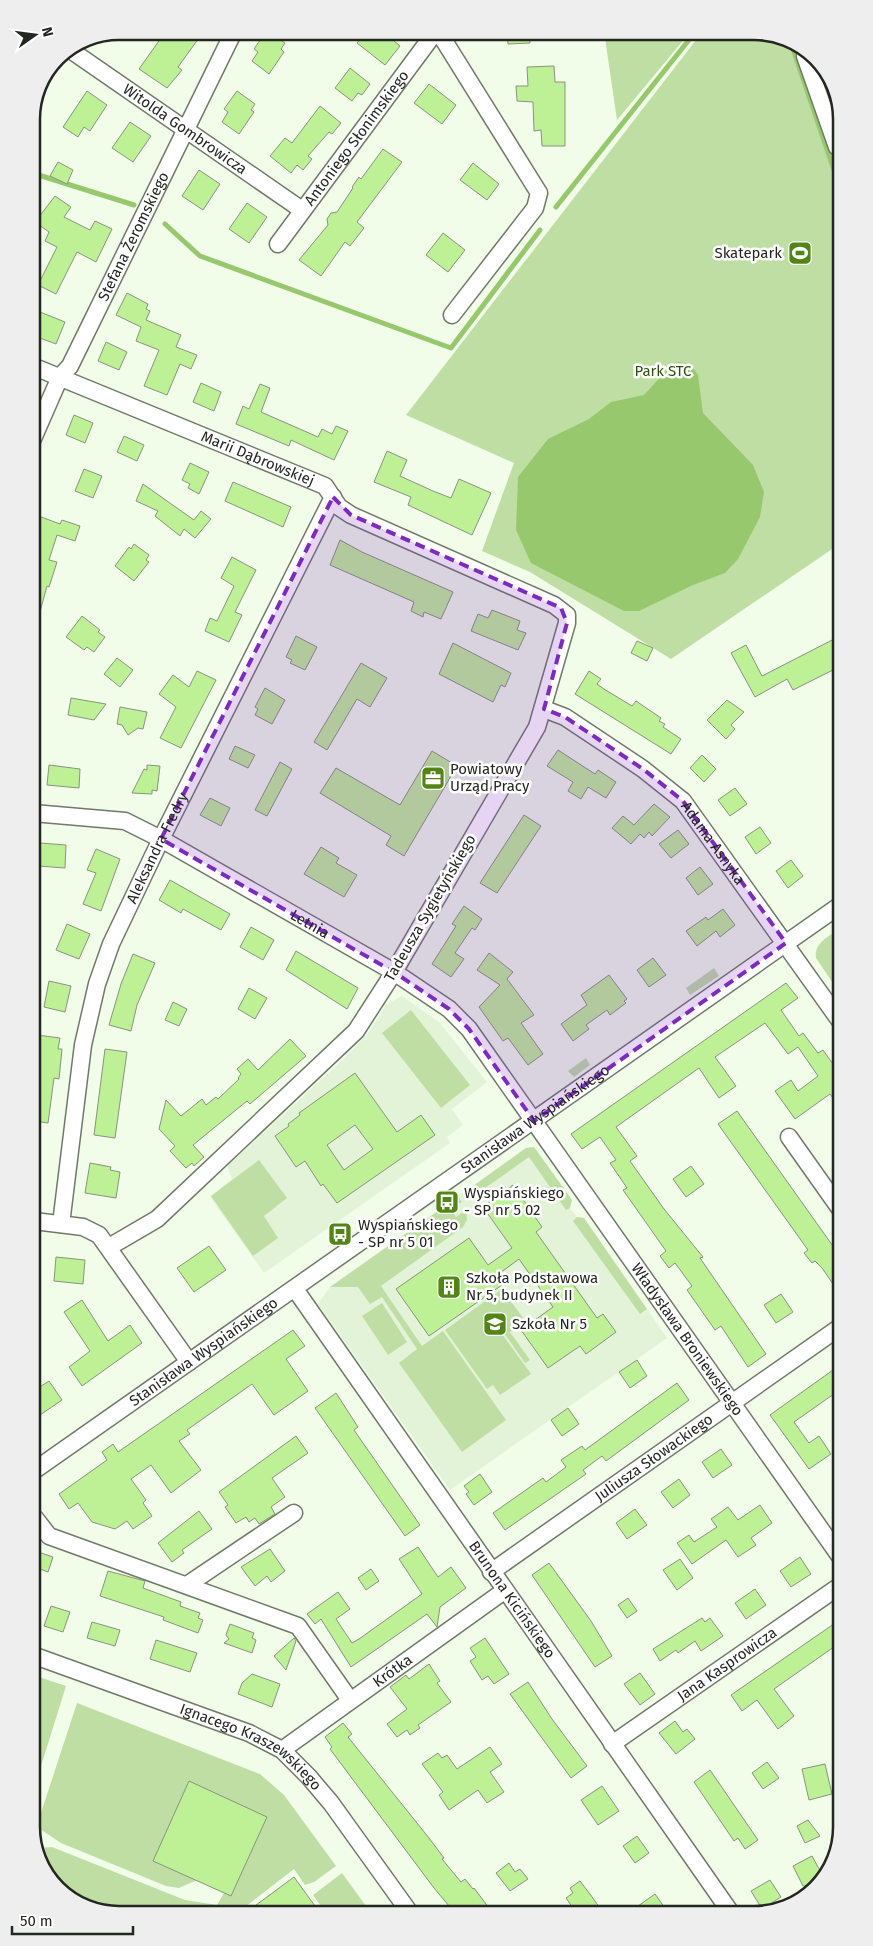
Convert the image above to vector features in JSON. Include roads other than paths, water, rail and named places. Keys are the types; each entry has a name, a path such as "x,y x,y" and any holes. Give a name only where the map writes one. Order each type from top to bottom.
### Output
{"street":[{"name":"Stefana Żeromskiego","path":"40,423 60,377 70,366 229,40"},
{"name":"Antoniego Słonimskiego","path":"278,244 430,40"},
{"path":"443,40 539,192 535,208 452,315"},
{"name":"Witolda Gombrowicza","path":"76,54 302,210"},
{"path":"806,60 833,136"},
{"name":"Marii Dąbrowskiej","path":"40,369 325,486 339,507 351,515 554,605"},
{"name":"Aleksandra Fredry","path":"61,1224 89,1014 111,944 161,839 333,497"},
{"name":"Tadeusza Sygietyńskiego","path":"109,1247 157,1219 356,1031 394,972 537,727 544,709 567,622 567,614 554,605"},
{"name":"Adama Asnyka","path":"544,709 565,718 604,743 658,779 683,801 833,1010"},
{"name":"Letnia","path":"40,814 125,821 161,839 394,972 449,1009 469,1029 534,1121"},
{"name":"Stanisława Wyspiańskiego","path":"40,1466 833,910"},
{"name":"Władysława Broniewskiego","path":"534,1121 833,1547"},
{"path":"790,1136 833,1199"},
{"path":"40,1222 83,1227 99,1235 189,1362"},
{"name":"Brunona Kicińskiego","path":"295,1289 504,1591 726,1906"},
{"name":"Juliusza Słowackiego","path":"491,1572 833,1332"},
{"path":"187,1586 294,1513"},
{"path":"40,1525 48,1536 298,1626 350,1700"},
{"name":"Krótka","path":"282,1750 504,1591"},
{"name":"Jana Kasprowicza","path":"612,1744 833,1591"},
{"name":"Ignacego Kraszewskiego","path":"40,1657 249,1733 282,1750 331,1803 406,1906"}],"waterway":[{"path":"556,207 689,40"},
{"path":"794,51 833,167"},
{"path":"40,176 134,205"},
{"path":"165,224 200,256 451,348 540,230"}],"place":[{"name":"Skatepark","path":"800,253"},
{"name":"Powiatowy Urząd Pracy","path":"433,778"},
{"name":"Wyspiańskiego - SP nr 5 02","path":"447,1202"},
{"name":"Wyspiańskiego - SP nr 5 01","path":"340,1234"},
{"name":"Szkoła Podstawowa Nr 5, budynek II","path":"449,1287"},
{"name":"Szkoła Nr 5","path":"495,1324"}],"park label":[{"name":"Park STC","path":"663,371"}]}
